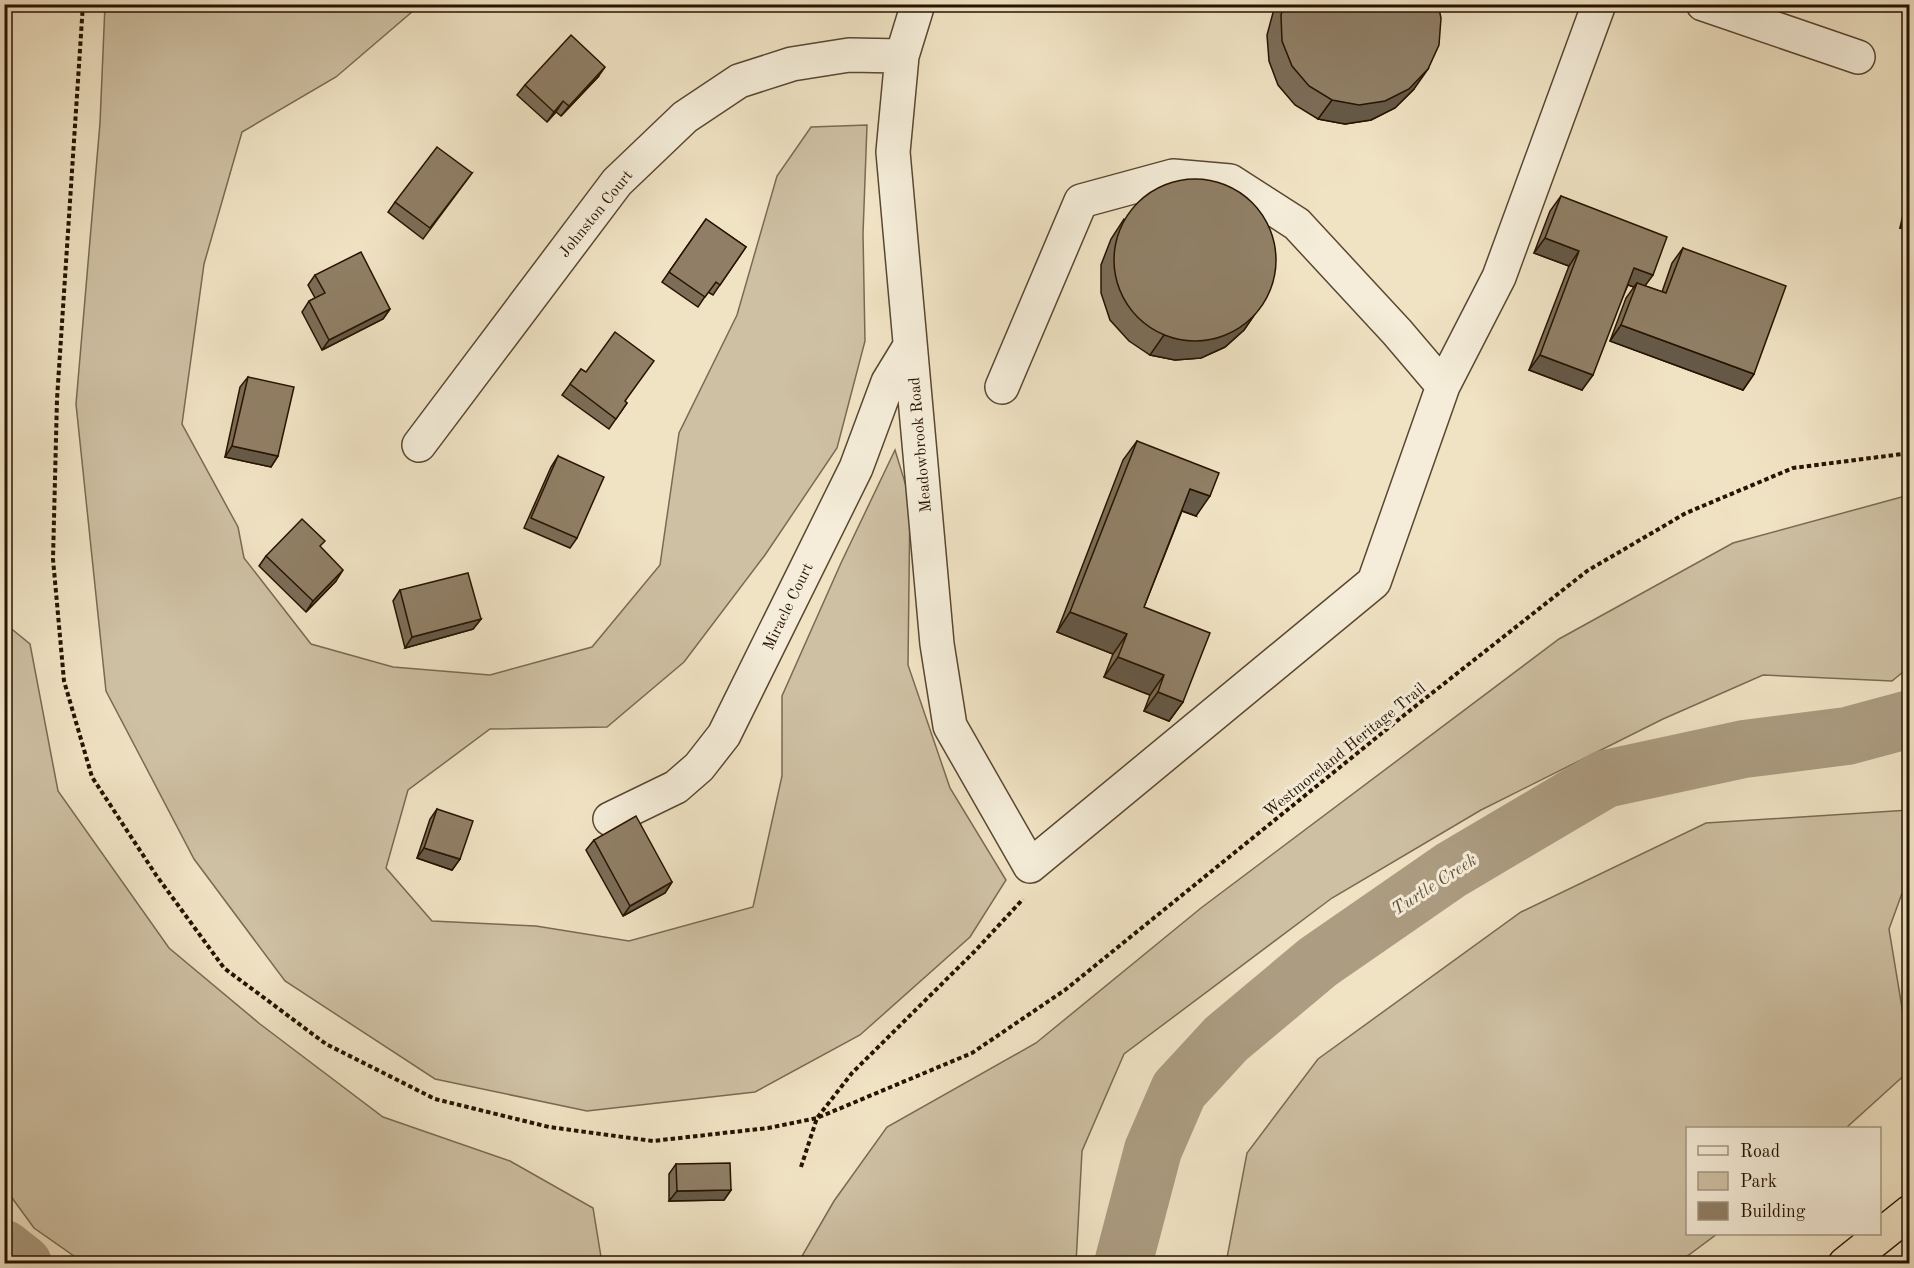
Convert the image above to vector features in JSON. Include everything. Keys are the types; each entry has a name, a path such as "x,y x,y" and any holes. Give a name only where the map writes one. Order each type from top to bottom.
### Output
{"highway":[{"path":"1881,1235 1910,1212"},
{"path":"1845,1263 1881,1235"}],"street":[{"name":"Meadowbrook Road","path":"918,4 902,56 893,152 937,644 950,726 1030,866"},
{"path":"1030,866 1374,582 1443,386 1499,278 1599,4"},
{"path":"1703,4 1858,57"},
{"name":"Johnston Court","path":"419,445 617,182 685,117 739,81 792,64 849,55 902,56"},
{"path":"1002,387 1081,201 1173,176 1230,181 1297,224 1397,332 1443,386"},
{"name":"Miracle Court","path":"610,819 676,786 699,767 724,735 856,468 888,382 910,346"}],"path":[{"name":"Westmoreland Heritage Trail","path":"83,4 57,399 52,559 64,681 92,777 156,875 224,968 326,1044 435,1099 549,1126 653,1141 768,1128 817,1118 972,1053 1065,990 1408,712 1587,571 1686,513 1793,468 1910,453"},
{"path":"801,1167 817,1118 852,1073 975,951 1034,886 1030,866"}],"green space":[{"path":"105,5 420,5 336,77 242,132 204,264 182,424 238,527 244,558 311,644 393,667 490,675 592,647 660,565 679,433 737,315 777,176 811,127 867,125 863,234 865,341 837,448 765,555 684,662 607,727 490,729 408,790 386,868 432,921 536,926 629,941 753,907 782,776 782,696 841,563 895,450 910,499 908,665 950,788 1006,880 970,937 860,1035 755,1092 587,1111 435,1079 285,981 194,859 106,691 76,404 100,123"},
{"path":"1909,495 1909,667 1892,681 1763,675 1663,719 1481,810 1332,898 1124,1054 1082,1151 1076,1263 798,1263 834,1201 887,1127 1036,1043 1201,908 1559,639 1733,543"},
{"path":"8,626 30,644 58,791 169,948 260,1024 383,1117 510,1161 593,1208 602,1263 84,1263 34,1228 4,1187 4,662"},
{"path":"1909,810 1909,874 1889,929 1909,1050 1909,1071 1847,1127 1686,1127 1686,1235 1716,1235 1678,1263 1226,1263 1247,1153 1318,1059 1521,912 1706,823"}],"building":[{"path":"1284,4 1438,4 1441,18 1439,45 1428,69 1409,89 1385,101 1359,105 1332,100 1309,86 1292,66 1282,41 1281,15"},
{"path":"571,35 605,67 569,106 563,101 554,112 525,85"},
{"path":"437,147 472,173 430,228 395,202"},
{"path":"1195,179 1226,186 1240,193 1252,203 1262,215 1269,229 1276,260 1269,291 1262,305 1252,317 1240,327 1226,334 1195,341 1164,334 1150,327 1138,317 1128,305 1121,291 1114,260 1121,229 1128,215 1138,203 1150,193 1164,186"},
{"path":"1561,196 1667,237 1653,275 1634,268 1593,375 1540,355 1579,251 1545,238"},
{"path":"706,219 746,247 720,285 716,282 705,297 669,272"},
{"path":"1683,248 1786,286 1754,374 1621,325 1637,283 1666,293"},
{"path":"361,252 390,309 329,340 309,301 325,293 315,275"},
{"path":"615,332 654,361 625,401 627,403 616,419 570,384 581,369 586,372"},
{"path":"248,377 294,387 278,456 232,446"},
{"path":"1137,441 1219,473 1210,496 1190,489 1144,607 1210,633 1183,702 1158,692 1164,675 1118,657 1127,634 1070,612"},
{"path":"558,456 604,477 577,538 531,518"},
{"path":"302,519 325,541 320,546 343,570 313,601 266,556"},
{"path":"468,573 481,619 412,637 400,590"},
{"path":"437,809 473,821 460,859 424,848"},
{"path":"636,816 672,882 630,906 594,840"},
{"path":"730,1163 731,1190 677,1191 676,1164"}],"waterway":[{"name":"Turtle Creek","path":"1123,1264 1153,1150 1179,1090 1226,1039 1318,962 1451,870 1605,779 1744,749 1847,736 1910,719"},
{"name":"Turtle Creek","path":"4,1249 23,1264"}]}
